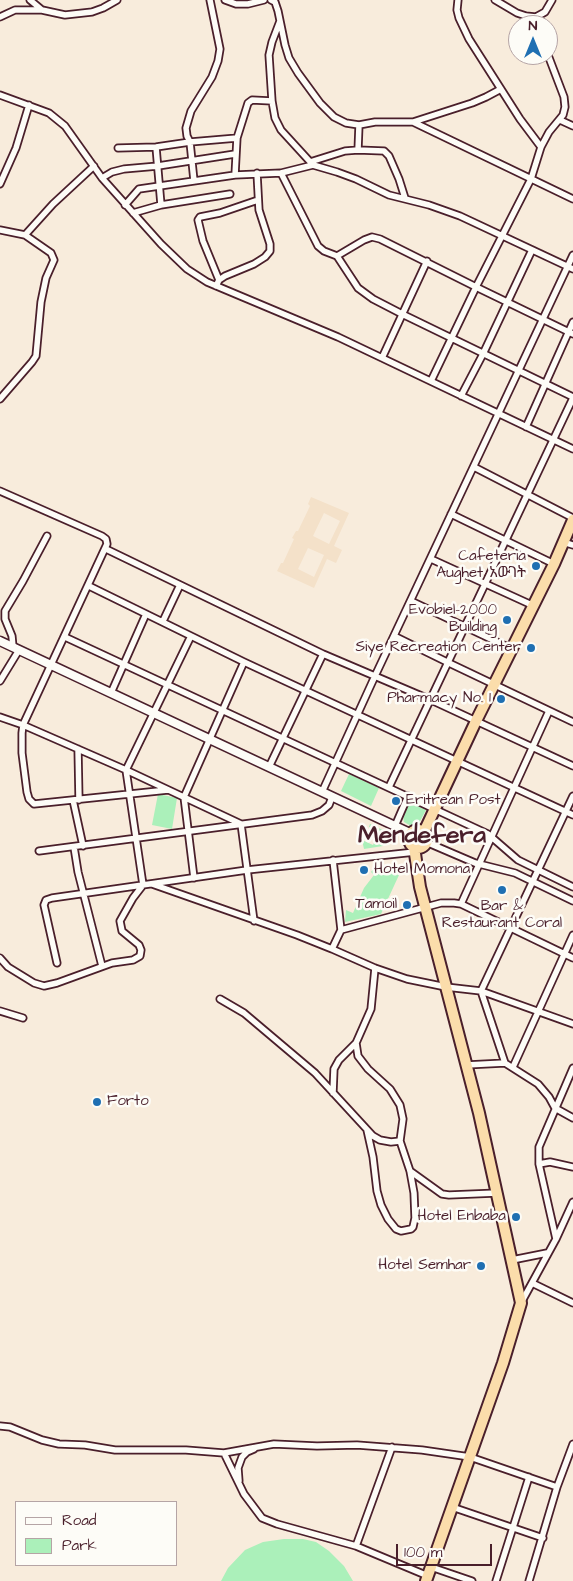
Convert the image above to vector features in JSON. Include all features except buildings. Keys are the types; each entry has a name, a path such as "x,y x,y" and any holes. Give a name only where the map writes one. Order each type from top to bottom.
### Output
{"highway":[{"path":"414,850 420,847 457,761 554,564 568,543 573,519"},
{"path":"425,837 416,830 410,833 409,841 414,850 416,868 479,1113 521,1303 503,1363 428,1575"}],"main road":[{"path":"0,642 410,833"}],"street":[{"path":"30,0 42,10"},
{"path":"0,16 15,10 42,10 65,15 92,12 117,0"},
{"path":"194,181 190,142 186,128 192,111 212,77 220,49 210,0"},
{"path":"225,0 236,4 248,4 264,0"},
{"path":"271,0 275,2 289,58 298,74 320,103 334,117 346,123 359,125 375,122 413,122 472,103 500,89"},
{"path":"458,0 457,10 459,18 469,39 500,89 541,147"},
{"path":"495,0 523,15"},
{"path":"538,15 545,12 552,0"},
{"path":"280,21 269,55 275,118 281,130 312,163 356,179 389,195 429,205 460,216 570,268"},
{"path":"431,381 531,179 541,147 560,120 565,107 564,97 552,65"},
{"path":"0,95 49,113 65,126 102,178 125,205 187,269 382,358 573,450"},
{"path":"234,175 237,138 249,101 272,100"},
{"path":"0,184 16,148 30,105"},
{"path":"560,120 573,126"},
{"path":"413,122 573,199"},
{"path":"358,150 359,125"},
{"path":"118,148 156,147 237,138"},
{"path":"156,147 161,205"},
{"path":"125,205 139,189 234,175 281,173 312,163 334,153 358,150 384,151 389,156 399,178 405,198"},
{"path":"102,178 112,172 124,169 158,166 235,154"},
{"path":"25,236 53,204 94,166"},
{"path":"218,283 226,276 265,258 270,251 270,244 259,210 257,173"},
{"path":"281,173 318,246 324,251 337,256 358,288 373,300 518,372 573,397 505,540 466,628 389,787"},
{"path":"132,213 161,205 230,194"},
{"path":"218,283 203,241 198,220 258,200"},
{"path":"0,230 25,236 51,253 54,260 46,278 41,302 36,356 0,398"},
{"path":"337,256 364,240 372,237 380,239 571,333"},
{"path":"462,396 532,250"},
{"path":"322,792 542,320 570,268 573,255"},
{"path":"382,358 427,261"},
{"path":"526,428 545,384 571,333 573,322"},
{"path":"474,467 573,519"},
{"path":"0,491 102,536 107,544 24,725 22,753 29,800 34,804 168,790"},
{"path":"451,514 554,564"},
{"path":"0,681 16,649 5,619 5,611 47,536"},
{"path":"106,549 323,654 431,700 573,766"},
{"path":"431,559 534,606"},
{"path":"163,621 180,585"},
{"path":"88,586 244,662 573,815"},
{"path":"410,601 512,649"},
{"path":"111,693 146,614"},
{"path":"0,958 8,966 34,983 44,986 102,966 133,960 140,956 141,950 139,945 122,931 120,921 132,898 143,885 126,770 191,636"},
{"path":"394,636 573,722"},
{"path":"65,637 488,834 518,860 573,887"},
{"path":"270,767 323,654"},
{"path":"194,878 184,797 244,662"},
{"path":"461,904 549,711"},
{"path":"0,717 24,725 126,770 241,824"},
{"path":"78,749 76,800 83,846"},
{"path":"395,826 408,796"},
{"path":"505,1063 481,991 573,796"},
{"path":"39,851 312,815 322,811 329,805 332,797"},
{"path":"241,824 254,921"},
{"path":"425,837 479,865 516,874 573,901"},
{"path":"74,847 83,894 102,966"},
{"path":"57,963 44,905 46,900 248,870 414,850"},
{"path":"332,948 341,930 333,860"},
{"path":"152,884 332,948 375,968 407,979 446,987 481,991 573,1024"},
{"path":"341,930 441,903 461,904 573,958"},
{"path":"513,1067 573,935"},
{"path":"333,1093 334,1068 339,1060 356,1043 371,1009 375,968"},
{"path":"220,999 244,1013 315,1073 373,1136 380,1140 400,1141"},
{"path":"0,1011 23,1018"},
{"path":"356,1043 358,1056 368,1070 390,1089 400,1105 403,1118 400,1141 410,1171 414,1193 415,1218 411,1230 401,1231 396,1229 388,1219 381,1204 377,1192 373,1157 367,1130"},
{"path":"466,1065 505,1063 538,1084 556,1108 573,1118"},
{"path":"556,1238 539,1164 539,1147 573,1068"},
{"path":"539,1164 550,1162 573,1167"},
{"path":"410,1171 442,1194 497,1193"},
{"path":"521,1303 573,1202"},
{"path":"512,1260 547,1253"},
{"path":"532,1283 573,1302"},
{"path":"0,1426 10,1427 42,1440 59,1444 85,1445 115,1450 186,1450 224,1453 264,1445 392,1447 470,1457 557,1487"},
{"path":"529,1581 557,1487 573,1444"},
{"path":"239,1483 238,1468 242,1457 247,1452 264,1445"},
{"path":"356,1546 392,1447"},
{"path":"224,1453 244,1494 262,1518 356,1546 428,1575 472,1581"},
{"path":"496,1581 529,1477"},
{"path":"452,1507 543,1538"}],"shaded area":[{"path":"311,497 349,513 334,546 342,550 336,563 327,559 314,588 277,571 281,563 283,563 294,539 292,538 296,531 298,531 310,506 308,504","holes":["324,513 340,521 329,544 313,536","308,548 324,555 314,577 298,569"]}],"green space":[{"path":"349,774 379,788 371,806 341,791"},
{"path":"158,794 177,798 172,829 152,825"},
{"path":"409,802 426,810 419,823 411,826 404,822 403,816"},
{"path":"370,824 389,833 383,846 364,849 362,840 373,845 379,832 369,827"},
{"path":"376,865 399,875 381,914 345,922 346,910 353,913 364,888 374,875 371,872"},
{"path":"303,1539 316,1542 329,1551 344,1566 353,1581 221,1581 228,1568 245,1550 263,1542"}],"place":[{"name":"Cafeteria Aughet አውገት","path":"536,566"},
{"name":"Evobiel-2000 Building","path":"507,620"},
{"name":"Siye Recreation Center","path":"531,648"},
{"name":"Pharmacy No. 1","path":"501,699"},
{"name":"Eritrean Post","path":"396,801"},
{"name":"Hotel Momona","path":"364,870"},
{"name":"Bar & Restaurant Coral","path":"502,890"},
{"name":"Tamoil","path":"407,905"},
{"name":"Forto","path":"97,1102"},
{"name":"Hotel Enbaba","path":"516,1217"},
{"name":"Hotel Semhar","path":"481,1266"}],"district":[{"name":"Mendefera","path":"422,837"}]}
